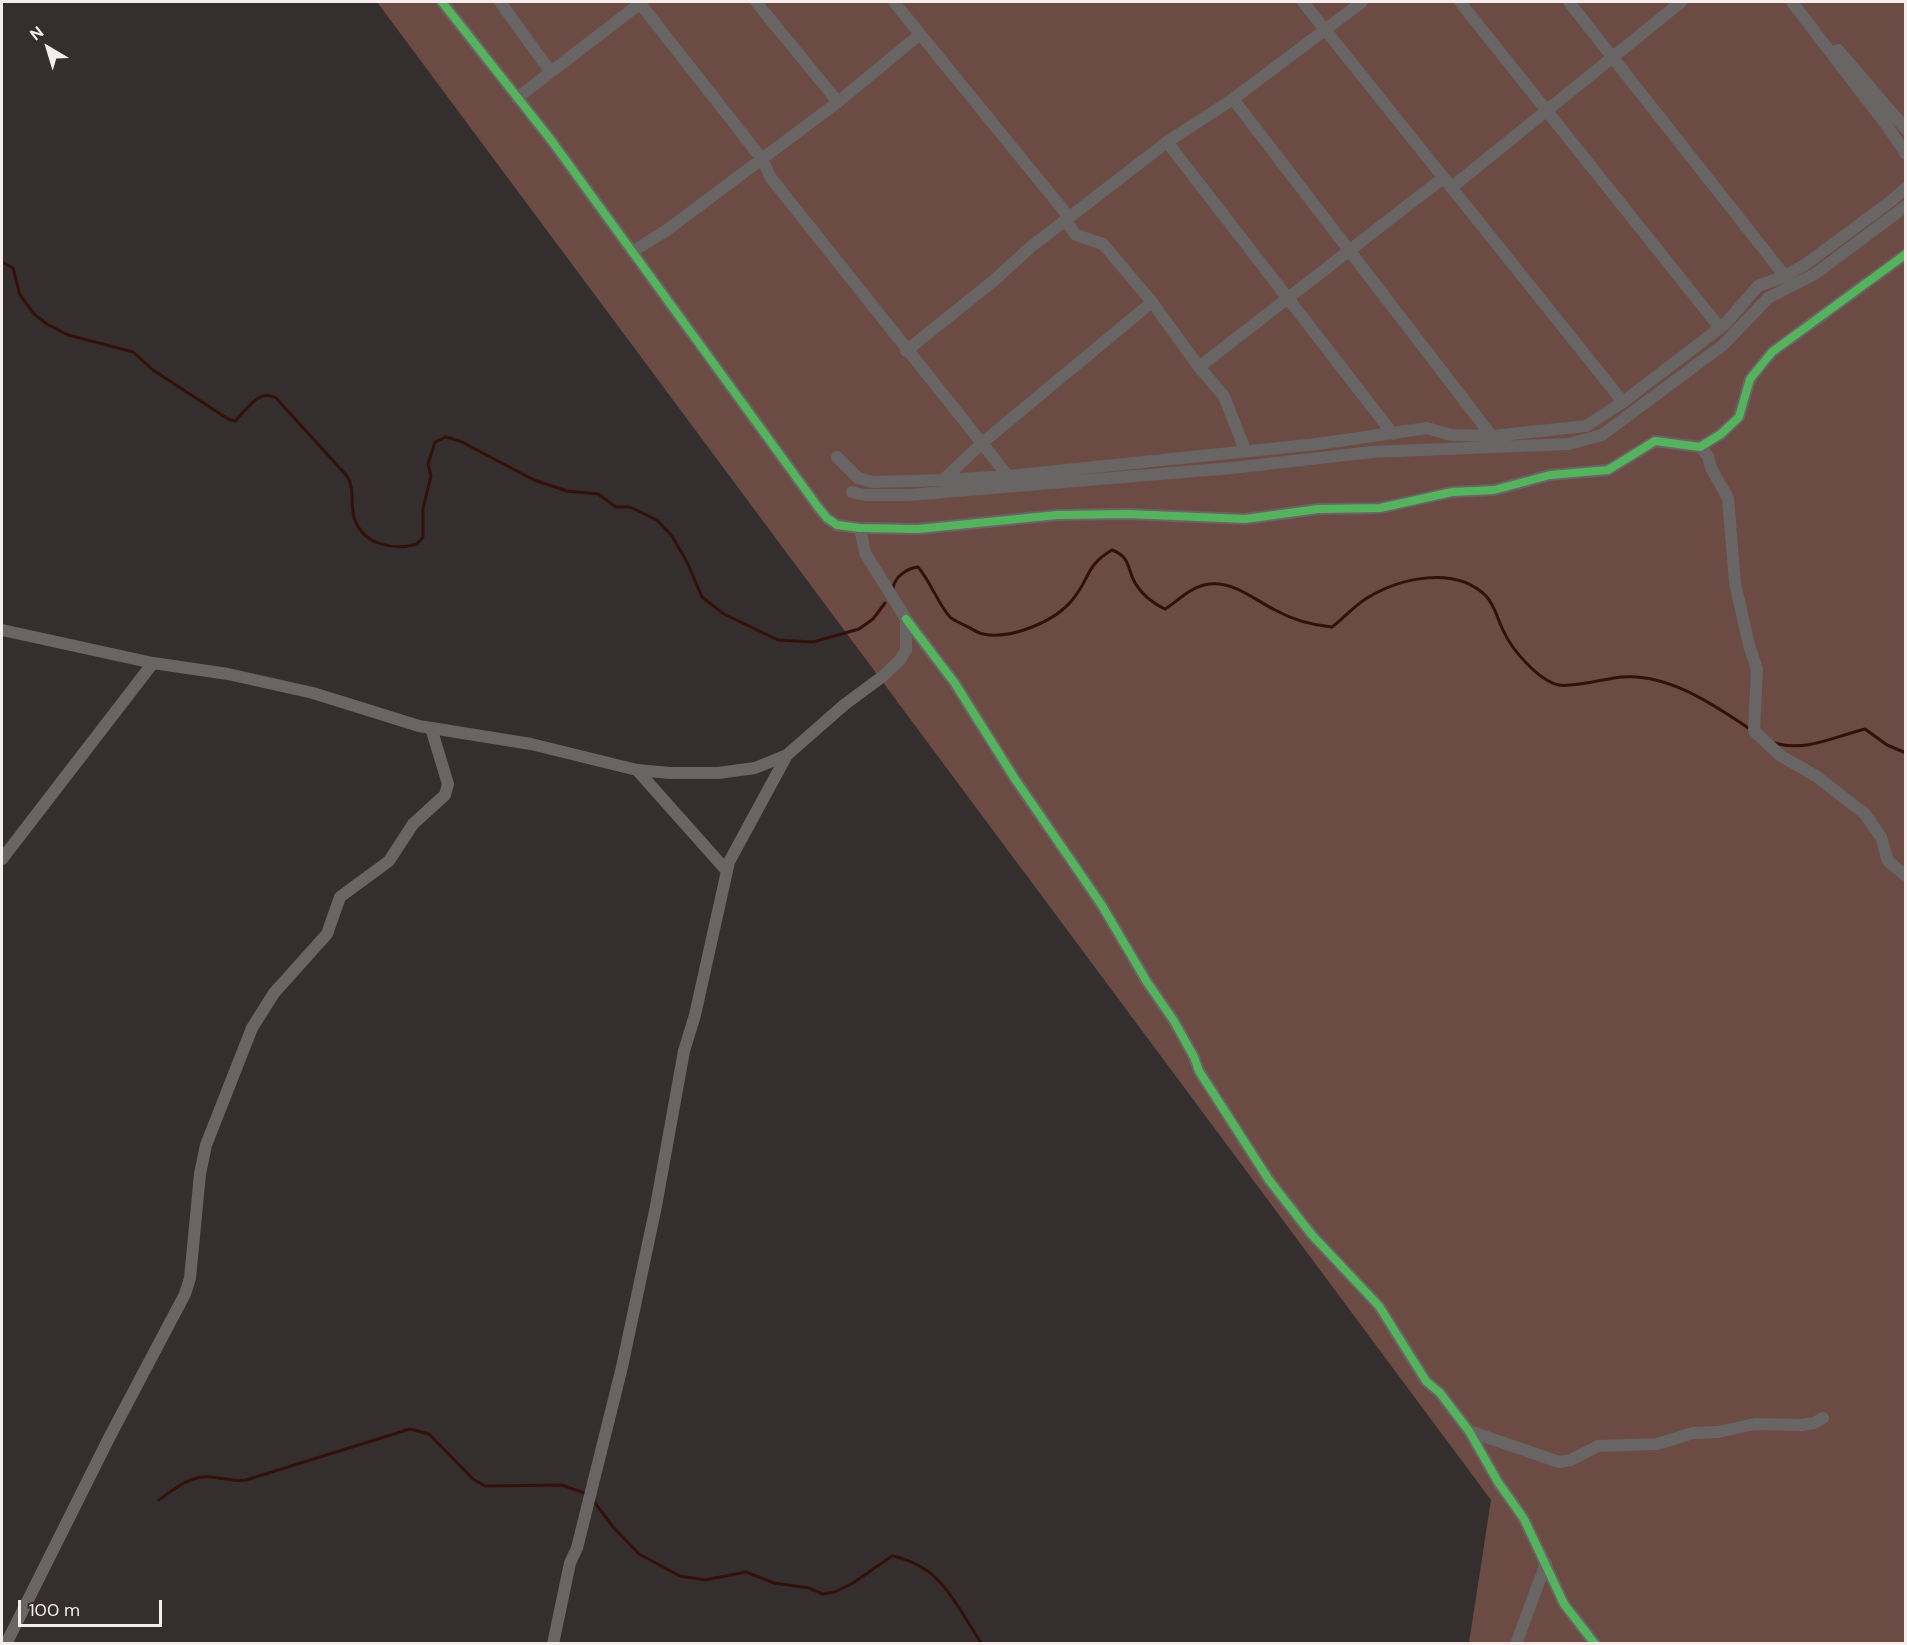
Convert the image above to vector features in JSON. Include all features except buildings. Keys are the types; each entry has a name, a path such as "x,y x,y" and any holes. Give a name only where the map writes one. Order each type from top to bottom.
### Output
{"street":[{"path":"442,2 518,98 672,302 827,518 837,525 860,528 918,528 1057,515 1128,514 1245,519 1318,509 1380,508 1452,492 1494,490 1550,475 1608,470 1655,441 1700,447 1720,434 1739,417 1750,379 1772,352 1905,254"},
{"path":"500,2 550,72"},
{"path":"518,98 640,2 762,159 771,178 906,351 1011,480"},
{"path":"756,2 838,102"},
{"path":"894,2 1067,219 1076,235 1103,244 1152,302 1199,367 1224,396 1245,450"},
{"path":"1303,2 1623,402"},
{"path":"906,351 1067,219 1167,142 1233,99 1362,2"},
{"path":"1460,2 1720,327"},
{"path":"1569,2 1789,281"},
{"path":"1199,367 1347,250 1448,182 1547,110 1681,2"},
{"path":"1792,2 1888,127 1905,154"},
{"path":"1798,2 1905,129"},
{"path":"632,252 667,230 838,102 919,35"},
{"path":"1233,99 1347,250 1493,436 1498,448"},
{"path":"1167,142 1393,434"},
{"path":"852,492 865,495 909,495 1427,428 1451,435 1493,436 1569,444 1602,435 1723,345 1768,298 1905,188"},
{"path":"837,457 858,478 873,482 1011,480 1232,468 1372,452 1498,448 1525,439 1586,426 1623,402 1720,327 1758,286 1815,274 1905,206"},
{"path":"943,480 981,444 1152,302"},
{"path":"1317,444 1321,458"},
{"path":"1700,447 1708,456 1728,498 1735,583 1749,645 1758,669 1754,731 1781,756 1816,776 1865,814 1881,837 1888,861 1905,876"},
{"path":"860,528 865,553 906,619 954,682 1015,779 1101,904 1147,982 1174,1021 1199,1071 1247,1150 1312,1235 1379,1306 1426,1381 1440,1393 1468,1431 1498,1482 1524,1519 1564,1604 1595,1644"},
{"path":"2,630 153,663 228,674 314,693 431,728 531,744 637,770 718,773 755,768 787,754 900,660 906,650 906,619"},
{"path":"2,860 153,663"},
{"path":"6,1644 132,1392 185,1294 190,1278 200,1174 206,1145 252,1028 274,993 327,934 340,897 389,861 413,824 445,795 448,784 431,728"},
{"path":"552,1644 570,1563 577,1548 622,1367 658,1196 684,1051 695,1015 726,870 733,852 787,754"},
{"path":"637,770 726,870"},
{"path":"1468,1431 1558,1462 1571,1460 1598,1446 1657,1444 1694,1433 1718,1432 1755,1424 1802,1425 1814,1423 1822,1418"},
{"path":"1516,1644 1546,1563"}],"shaded area":[{"path":"377,2 1905,2 1905,1643 1469,1643 1491,1500"}],"waterway":[{"path":"2,262 13,268 20,295 34,314 47,324 68,335 133,352 153,370 228,419 235,421 258,398 264,396 276,398 347,476 351,486 354,517 358,526 371,540 380,544 408,546 417,544 423,537 423,509 431,476 428,464 435,442 446,437 460,441 534,480 567,491 598,494 616,507 630,507 657,520 672,536 687,562 702,597 724,614 778,640 813,642 859,629 873,619 885,603"},
{"path":"893,588 896,580 903,573 918,567 950,617 979,633 994,635 1032,627 1056,615 1073,599 1097,561 1112,550 1124,558 1142,593 1165,609 1198,587 1223,584 1289,617 1332,627 1362,601 1395,585 1427,578 1459,580 1473,586 1486,596 1513,647 1543,678 1564,686 1622,677 1656,680 1690,692 1750,729"},
{"path":"1774,743 1809,745 1865,729 1887,745 1906,753"},
{"path":"159,1500 184,1483 197,1478 246,1480 410,1429 429,1434 473,1479 485,1486 562,1485 587,1494"},
{"path":"593,1500 613,1527 639,1554 680,1576 705,1580 746,1572 774,1583 809,1588 823,1594 835,1592 853,1583 892,1556 909,1561 924,1568 946,1589 982,1644"}],"cycle path":[{"path":"442,2 551,140 818,507 837,525 860,528 918,529 1057,515 1128,514 1245,519 1318,509 1380,508 1452,492 1494,490 1550,475 1608,470 1655,441 1700,447 1721,434 1739,417 1750,379 1772,352 1906,254"},
{"path":"906,619 954,682 1015,779 1101,904 1147,982 1174,1021 1199,1071 1269,1180 1312,1235 1379,1306 1426,1381 1440,1393 1469,1431 1498,1482 1524,1519 1564,1604 1595,1644"}]}
